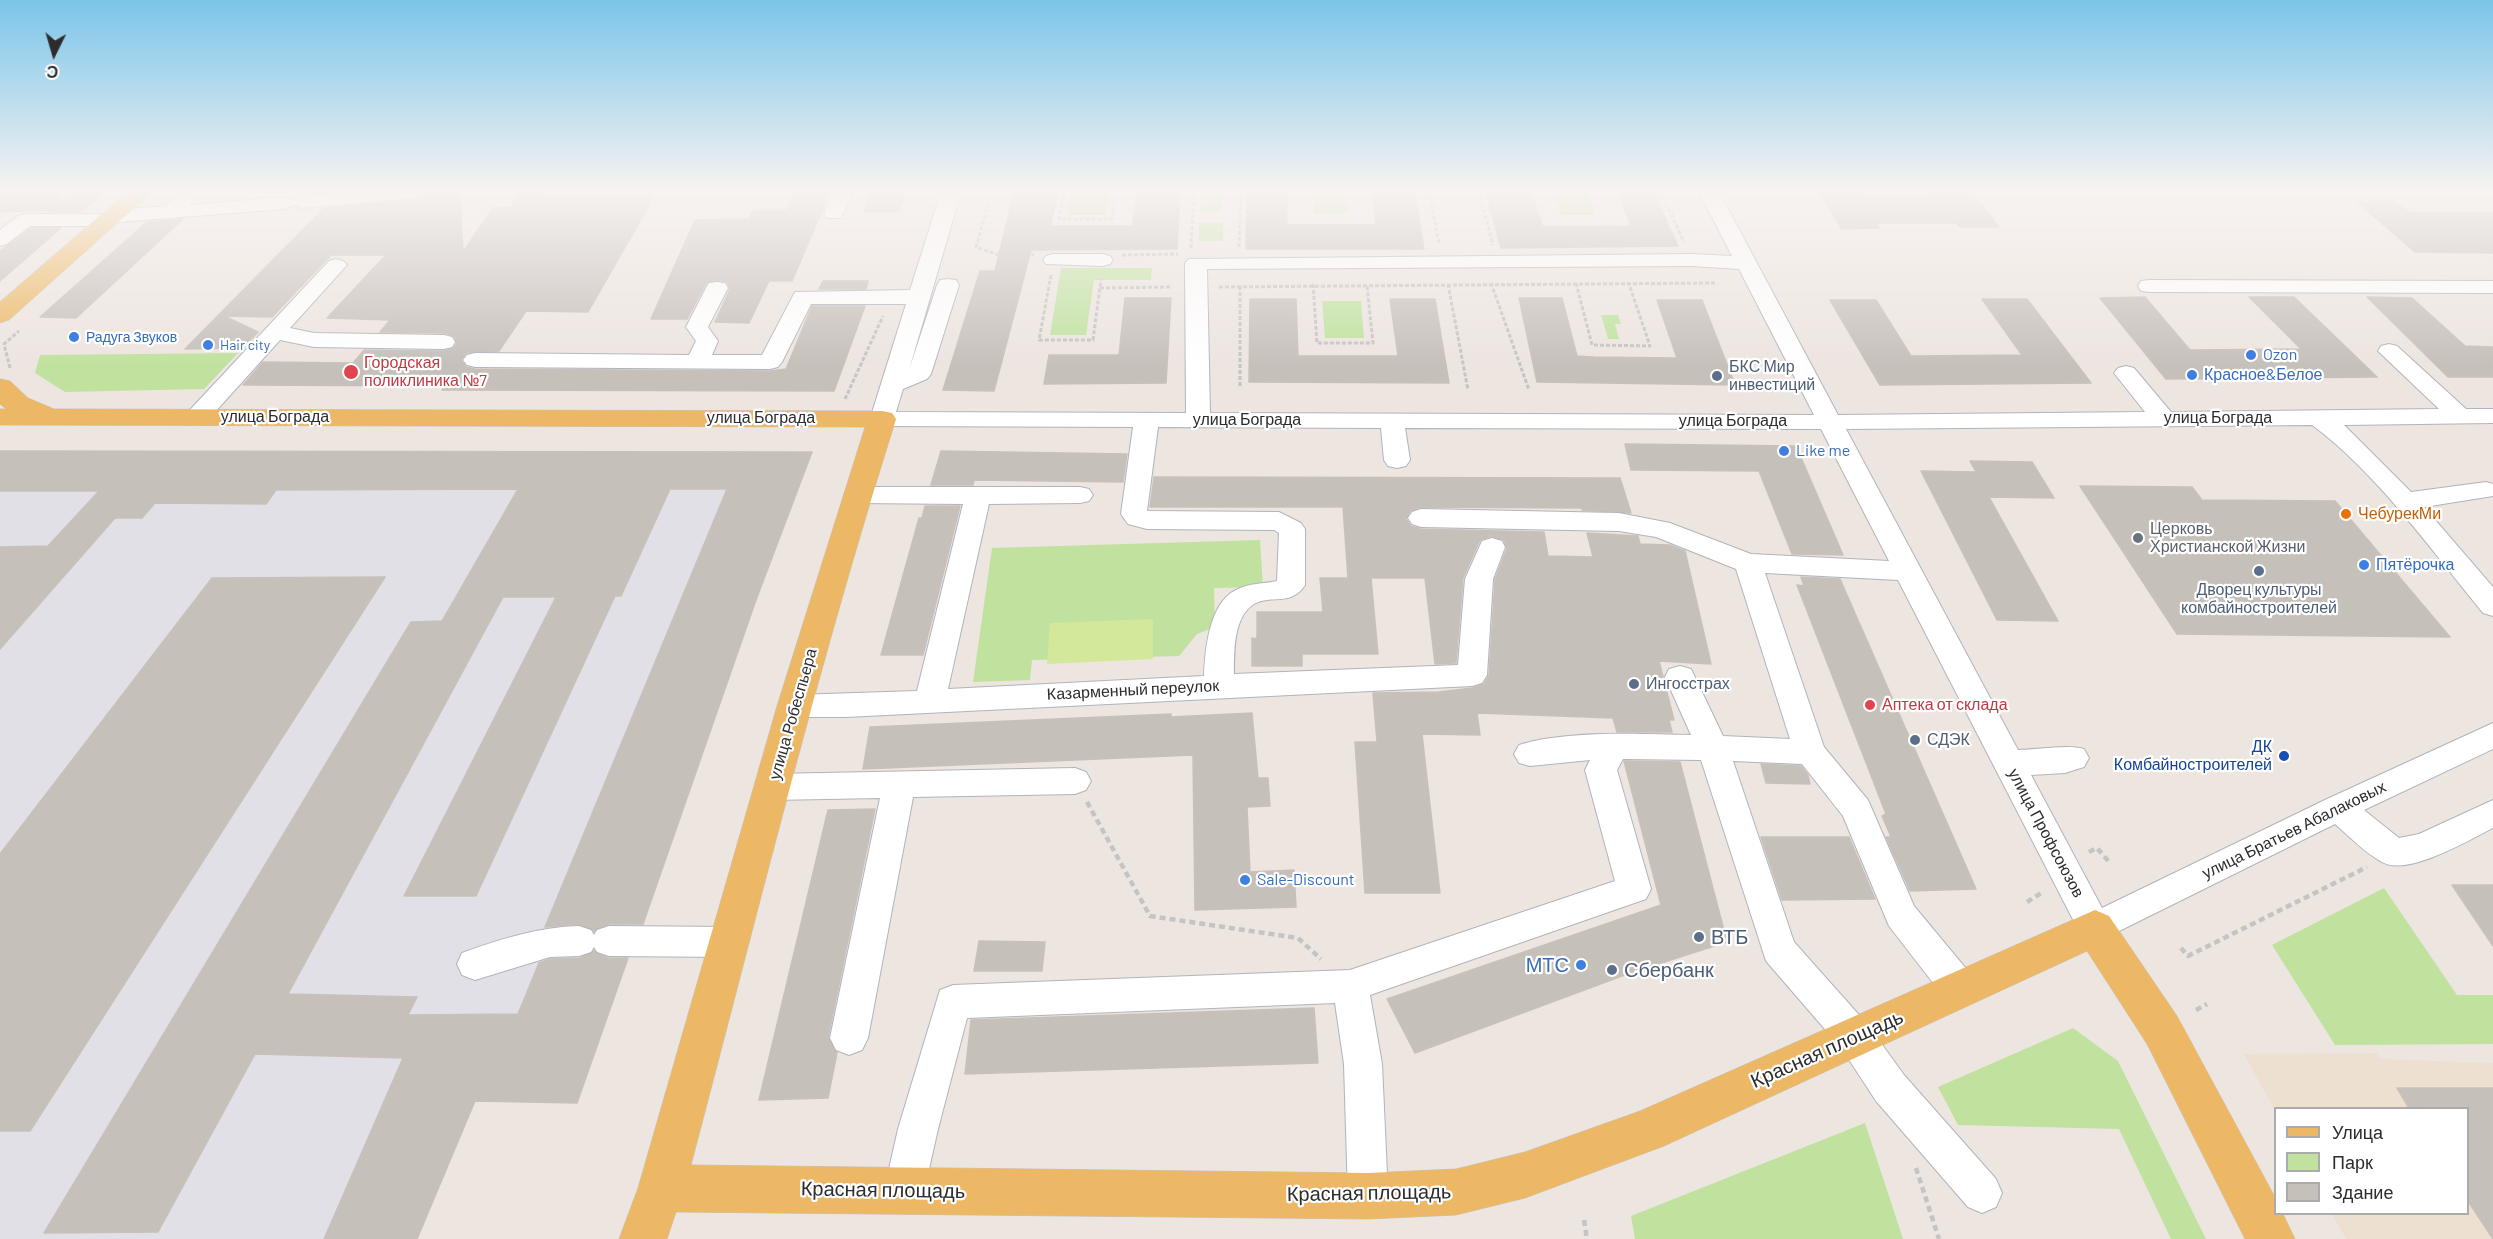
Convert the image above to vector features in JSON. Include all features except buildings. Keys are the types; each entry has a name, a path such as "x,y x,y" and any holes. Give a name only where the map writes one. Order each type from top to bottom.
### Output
{"main road":[{"path":"0,315 75,250"},
{"path":"5,379 8,397 22,408 56,417"},
{"name":"улица Бограда","path":"0,417 882,419"},
{"name":"улица Робеспьера","path":"643,1239 661,1188 795,706 857,495 882,419"},
{"name":"Красная площадь","path":"661,1188 1368,1196 1456,1192 1525,1175 1648,1130 2095,928"},
{"name":"улица Профсоюзов","path":"2095,928 2162,1030 2271,1239"}],"street":[{"name":"улица Робеспьера","path":"882,419 933,250"},
{"name":"улица Профсоюзов","path":"1739,250 2095,928"},
{"path":"1053,260 1103,260"},
{"path":"1198,420 1196,263 1692,260 1745,263"},
{"path":"197,417 336,265"},
{"path":"893,385 919,374 948,285"},
{"path":"2149,286 2493,287"},
{"path":"697,362 706,342 697,327 717,288"},
{"path":"475,360 770,362 803,297 919,297"},
{"path":"274,332 314,340 444,342"},
{"path":"2389,351 2460,416"},
{"path":"2126,373 2164,419"},
{"name":"улица Бограда","path":"882,419 1830,422 2493,416"},
{"path":"2318,417 2342,435 2405,501 2493,606"},
{"path":"1146,420 1142,466 1137,474 1134,514 1137,518 1280,521 1292,529 1291,585 1281,591 1246,595 1233,605 1219,650 1219,686"},
{"path":"1392,420 1397,460"},
{"path":"2405,501 2486,490"},
{"path":"857,495 1080,495"},
{"path":"930,700 978,496"},
{"path":"1421,518 1619,522 1661,529 1748,563 1908,571"},
{"name":"Казарменный переулок","path":"795,706 846,706 930,700 1472,675 1479,579 1492,547"},
{"path":"1748,563 1810,752 1857,810 1901,915 1960,989"},
{"path":"1680,677 1713,749 1779,950 1854,1037 1890,1088 1982,1193"},
{"name":"улица Братьев Абалаковых","path":"2095,928 2338,808 2493,735"},
{"path":"1530,754 1570,748 1613,747 1810,752"},
{"path":"904,1191 918,1129 953,1002 1350,986 1634,890 1601,770 1613,747"},
{"path":"2009,763 2065,761 2073,758"},
{"path":"772,787 1075,781"},
{"path":"849,1038 899,785"},
{"path":"2338,808 2394,853 2425,846 2493,813"},
{"path":"475,964 550,942 728,942"},
{"path":"1350,986 1363,1064 1368,1196"}],"path":[{"path":"984,250 999,255"},
{"path":"1239,250 1239,254"},
{"path":"1440,250 1468,390"},
{"path":"1495,250 1496,254 1486,263 1491,285 1528,390"},
{"path":"1053,260 1039,340 1093,340 1103,260"},
{"path":"1569,261 1592,345 1650,346 1620,261"},
{"path":"1311,263 1317,343 1373,343 1362,262"},
{"path":"1100,288 1722,283"},
{"path":"1240,286 1240,388"},
{"path":"4,344 5,379"},
{"path":"1075,781 1150,916 1298,938 1350,986"},
{"path":"2089,852 2097,848 2110,862"},
{"path":"2181,948 2188,956 2394,853"},
{"path":"2027,902 2043,892"},
{"path":"2196,1010 2207,1004"},
{"path":"1584,1220 1587,1239"}],"shaded area":[{"path":"0,451 812,452 756,600 642,928 613,928 602,958 628,960 577,1103 475,1101 417,1239 0,1239"},
{"path":"2377,1053 2381,1059 2493,1063 2493,1239 2346,1239 2333,1215 2469,1215 2469,1107 2274,1107 2274,1109 2244,1054"}],"green space":[{"path":"1061,268 1152,268 1151,280 1094,280 1086,335 1050,335"},
{"path":"1322,301 1361,301 1364,338 1325,338"},
{"path":"1601,315 1618,315 1621,324 1615,324 1619,339 1608,339"},
{"path":"238,353 204,389 65,392 35,373 40,355"},
{"path":"1260,540 1263,587 1214,588 1215,627 1197,634 1179,656 1032,660 1030,680 973,682 992,548"},
{"path":"1153,619 1153,659 1047,664 1050,623"},
{"path":"2384,888 2457,995 2493,995 2493,1044 2335,1045 2272,945"},
{"path":"2073,1028 2118,1061 2206,1239 2171,1239 2119,1129 1958,1125 1938,1087"},
{"path":"1865,1123 1903,1239 1635,1239 1631,1216"}],"place":[{"name":"Радуга Звуков","path":"74,337"},
{"name":"Hair city","path":"208,345"},
{"name":"Ozon","path":"2251,355"},
{"name":"Городская поликлиника №7","path":"351,372"},
{"name":"Красное&Белое","path":"2192,375"},
{"name":"БКС Мир инвестиций","path":"1717,376"},
{"name":"Like me","path":"1784,451"},
{"name":"ЧебурекМи","path":"2346,514"},
{"name":"Церковь Христианской Жизни","path":"2138,538"},
{"name":"Пятёрочка","path":"2364,565"},
{"name":"Дворец культуры комбайностроителей","path":"2259,571"},
{"name":"Ингосстрах","path":"1634,684"},
{"name":"Аптека от склада","path":"1870,705"},
{"name":"СДЭК","path":"1915,740"},
{"name":"ДК Комбайностроителей","path":"2284,756"},
{"name":"Sale-Discount","path":"1245,880"},
{"name":"ВТБ","path":"1699,937"},
{"name":"МТС","path":"1581,965"},
{"name":"Сбербанк","path":"1612,970"}]}
